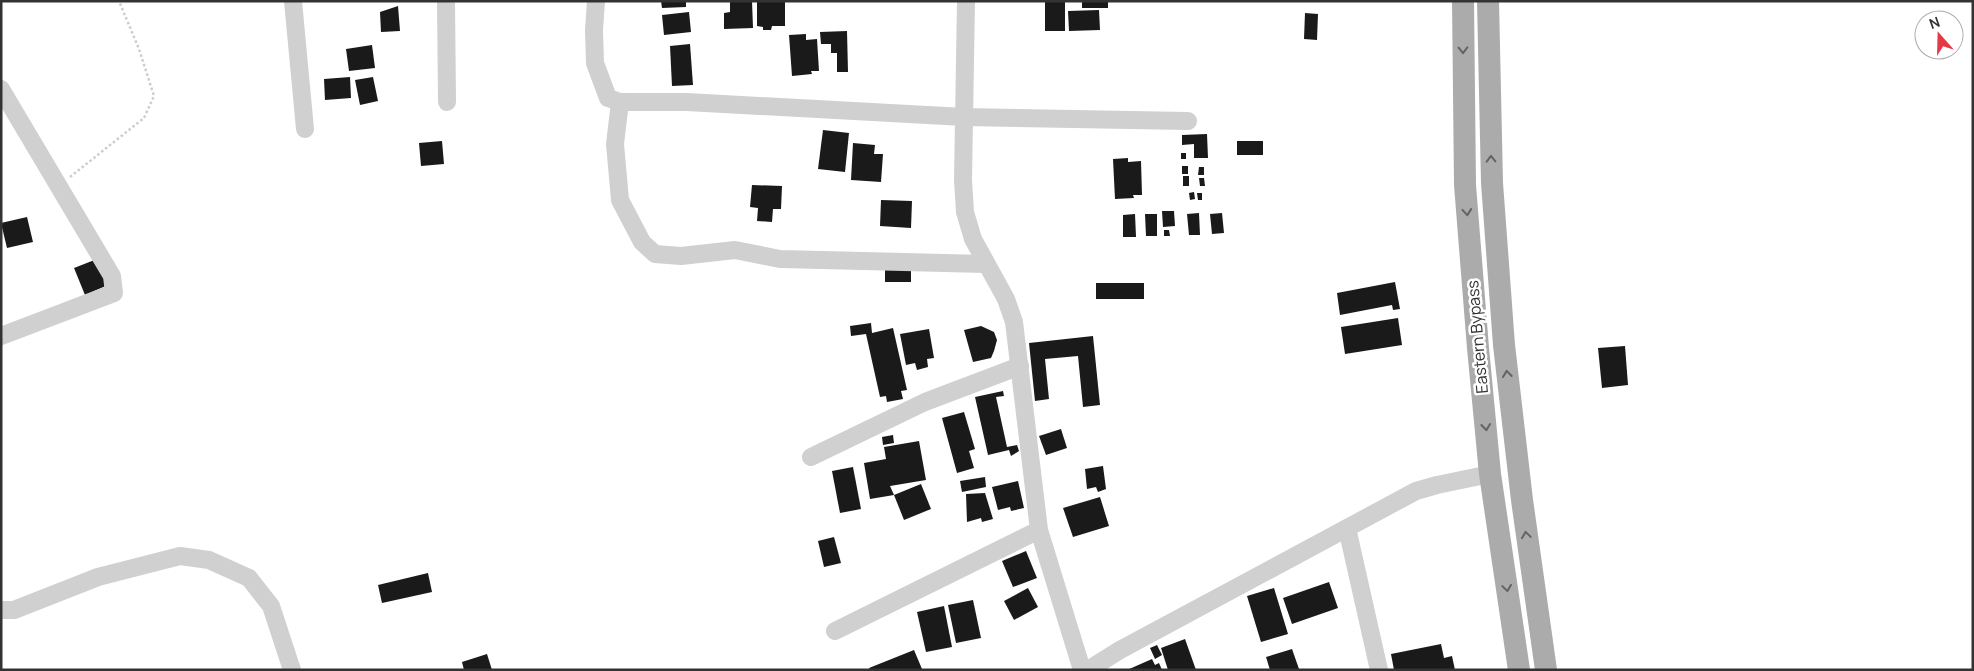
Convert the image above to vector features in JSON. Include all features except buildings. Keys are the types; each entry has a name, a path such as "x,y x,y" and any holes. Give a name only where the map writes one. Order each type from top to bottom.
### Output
{"main road":[{"name":"Eastern Bypass","path":"1463,1 1465,185 1490,474 1519,670"},
{"name":"Eastern Bypass","path":"1488,1 1492,183 1504,345 1522,500 1546,670"}],"street":[{"path":"293,1 305,129"},
{"path":"446,1 447,102"},
{"path":"596,1 594,30 596,63 608,98 620,102 687,102 964,117 1188,121"},
{"path":"966,1 962,180 966,212 973,240 1006,299 1014,322 1039,530 1082,670"},
{"path":"1,89 112,276 114,293 1,336"},
{"path":"620,102 615,144 620,200 642,242 655,254 681,256 735,250 780,259 986,264"},
{"path":"811,457 925,402 1020,366"},
{"path":"1088,670 1120,650 1416,492 1437,485 1490,474"},
{"path":"1347,528 1379,670"},
{"path":"835,631 1039,530"},
{"path":"1,610 14,610 98,577 180,556 209,560 249,578 271,606 292,670"}],"path":[{"path":"59,186 144,118 154,96 139,48 119,1"}]}
